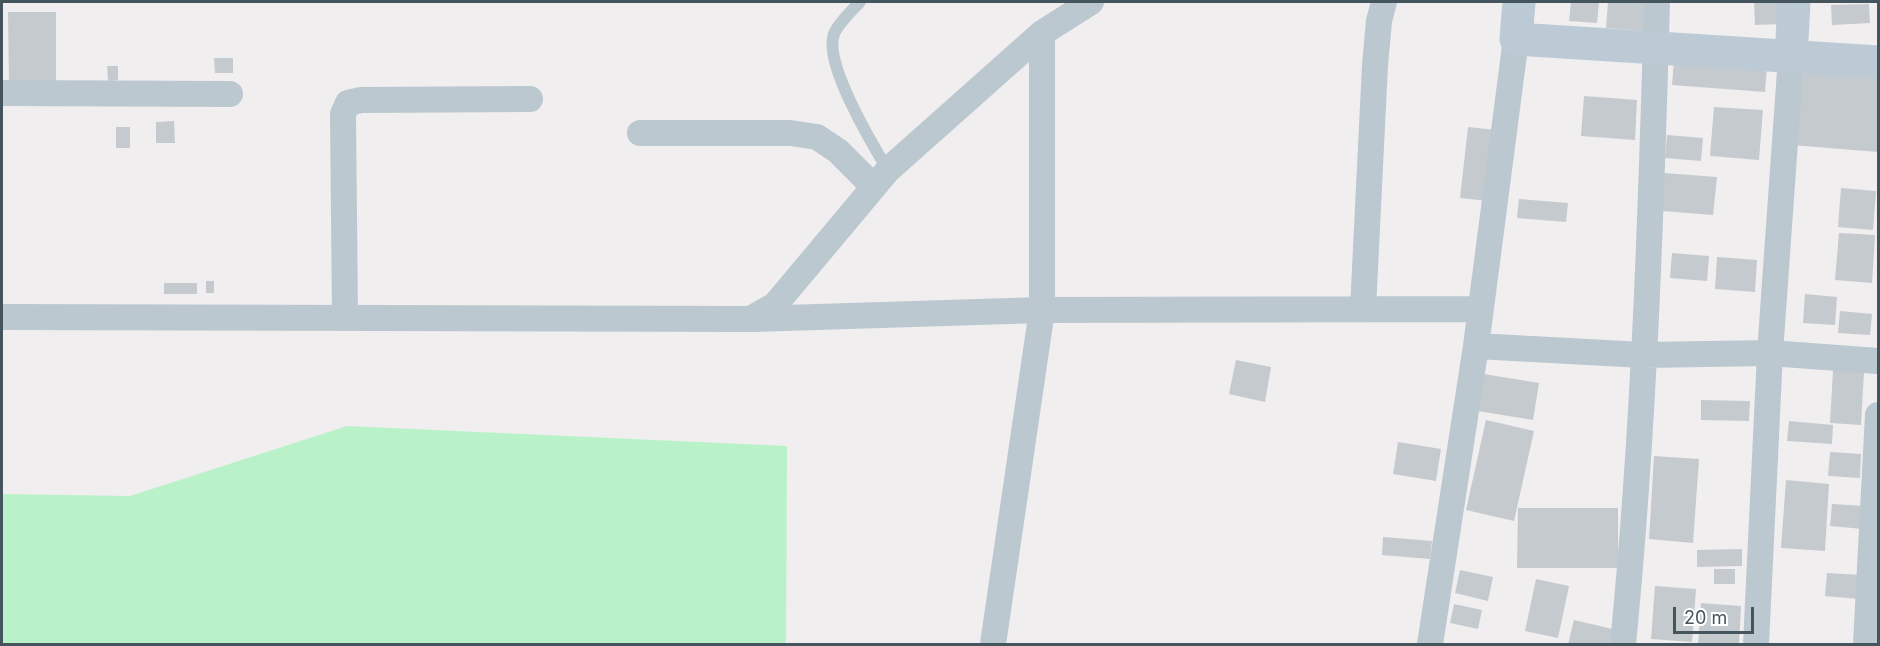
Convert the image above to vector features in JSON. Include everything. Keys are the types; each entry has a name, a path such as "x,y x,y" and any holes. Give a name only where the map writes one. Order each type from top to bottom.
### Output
{"street":[{"path":"750,319 775,304 881,178 1042,33 1090,2"},
{"path":"1363,309 1375,64 1379,21 1384,2"},
{"path":"1430,645 1476,346 1519,2"},
{"path":"1623,645 1632,556 1644,355 1657,2"},
{"path":"1756,645 1770,353 1794,2"},
{"path":"993,645 1042,310 1042,33"},
{"path":"1516,39 1878,62"},
{"path":"2,93 230,94"},
{"path":"345,318 343,114 348,104 361,100 530,99"},
{"path":"640,133 790,133 817,137 881,178"},
{"path":"2,317 750,319 1042,310 1480,309"},
{"path":"1476,346 1644,355 1770,353 1878,361"},
{"path":"1866,645 1878,415"}],"lane":[{"path":"860,2 834,34 832,56 881,178"}],"green space":[{"path":"347,426 787,446 786,644 2,644 2,494 130,496"}],"building":[{"path":"1571,2 1599,2 1597,23 1569,21"},
{"path":"1608,2 1652,2 1650,31 1606,28"},
{"path":"1754,2 1782,2 1783,24 1755,25"},
{"path":"1869,4 1870,23 1832,25 1831,5"},
{"path":"8,12 56,12 56,88 9,88"},
{"path":"214,58 233,58 233,73 215,73"},
{"path":"1674,59 1767,66 1765,92 1672,85"},
{"path":"1797,65 1878,71 1878,152 1792,145"},
{"path":"107,66 118,66 118,80 108,81"},
{"path":"1584,96 1637,100 1635,140 1581,136"},
{"path":"1714,107 1763,110 1759,160 1710,156"},
{"path":"174,121 175,143 156,143 156,122"},
{"path":"116,127 130,127 130,148 116,148"},
{"path":"1468,127 1495,130 1488,201 1460,198"},
{"path":"1667,135 1703,138 1701,161 1665,158"},
{"path":"1664,173 1717,177 1713,215 1662,211"},
{"path":"1841,188 1876,191 1873,230 1838,227"},
{"path":"1519,199 1568,203 1566,222 1517,218"},
{"path":"1839,233 1875,235 1872,283 1835,280"},
{"path":"1672,253 1709,256 1707,281 1670,278"},
{"path":"1717,257 1757,260 1755,292 1715,289"},
{"path":"206,281 214,281 214,293 206,293"},
{"path":"164,283 197,283 197,294 164,294"},
{"path":"1805,294 1837,297 1835,325 1803,323"},
{"path":"1840,311 1872,314 1870,335 1838,333"},
{"path":"1236,360 1271,367 1265,402 1229,394"},
{"path":"1833,370 1864,372 1861,425 1830,423"},
{"path":"1484,374 1539,383 1533,420 1478,411"},
{"path":"1701,400 1750,401 1749,421 1701,420"},
{"path":"1486,420 1534,431 1514,521 1466,510"},
{"path":"1789,421 1833,425 1832,444 1787,441"},
{"path":"1398,442 1441,449 1436,481 1393,474"},
{"path":"1830,452 1861,454 1860,478 1828,476"},
{"path":"1654,456 1699,459 1693,543 1649,539"},
{"path":"1786,480 1829,484 1825,551 1781,548"},
{"path":"1832,504 1865,506 1863,529 1830,526"},
{"path":"1518,508 1618,508 1618,568 1517,568"},
{"path":"1383,537 1432,541 1430,559 1382,555"},
{"path":"1742,549 1742,566 1697,567 1697,550"},
{"path":"1714,569 1735,569 1735,584 1714,584"},
{"path":"1460,570 1493,577 1488,601 1455,593"},
{"path":"1827,573 1861,575 1859,599 1825,596"},
{"path":"1536,579 1569,586 1558,638 1525,631"},
{"path":"1655,586 1696,589 1692,642 1651,639"},
{"path":"1701,603 1741,606 1739,644 1698,644"},
{"path":"1454,604 1482,610 1478,629 1450,623"},
{"path":"1574,620 1617,630 1614,644 1568,644"}]}
